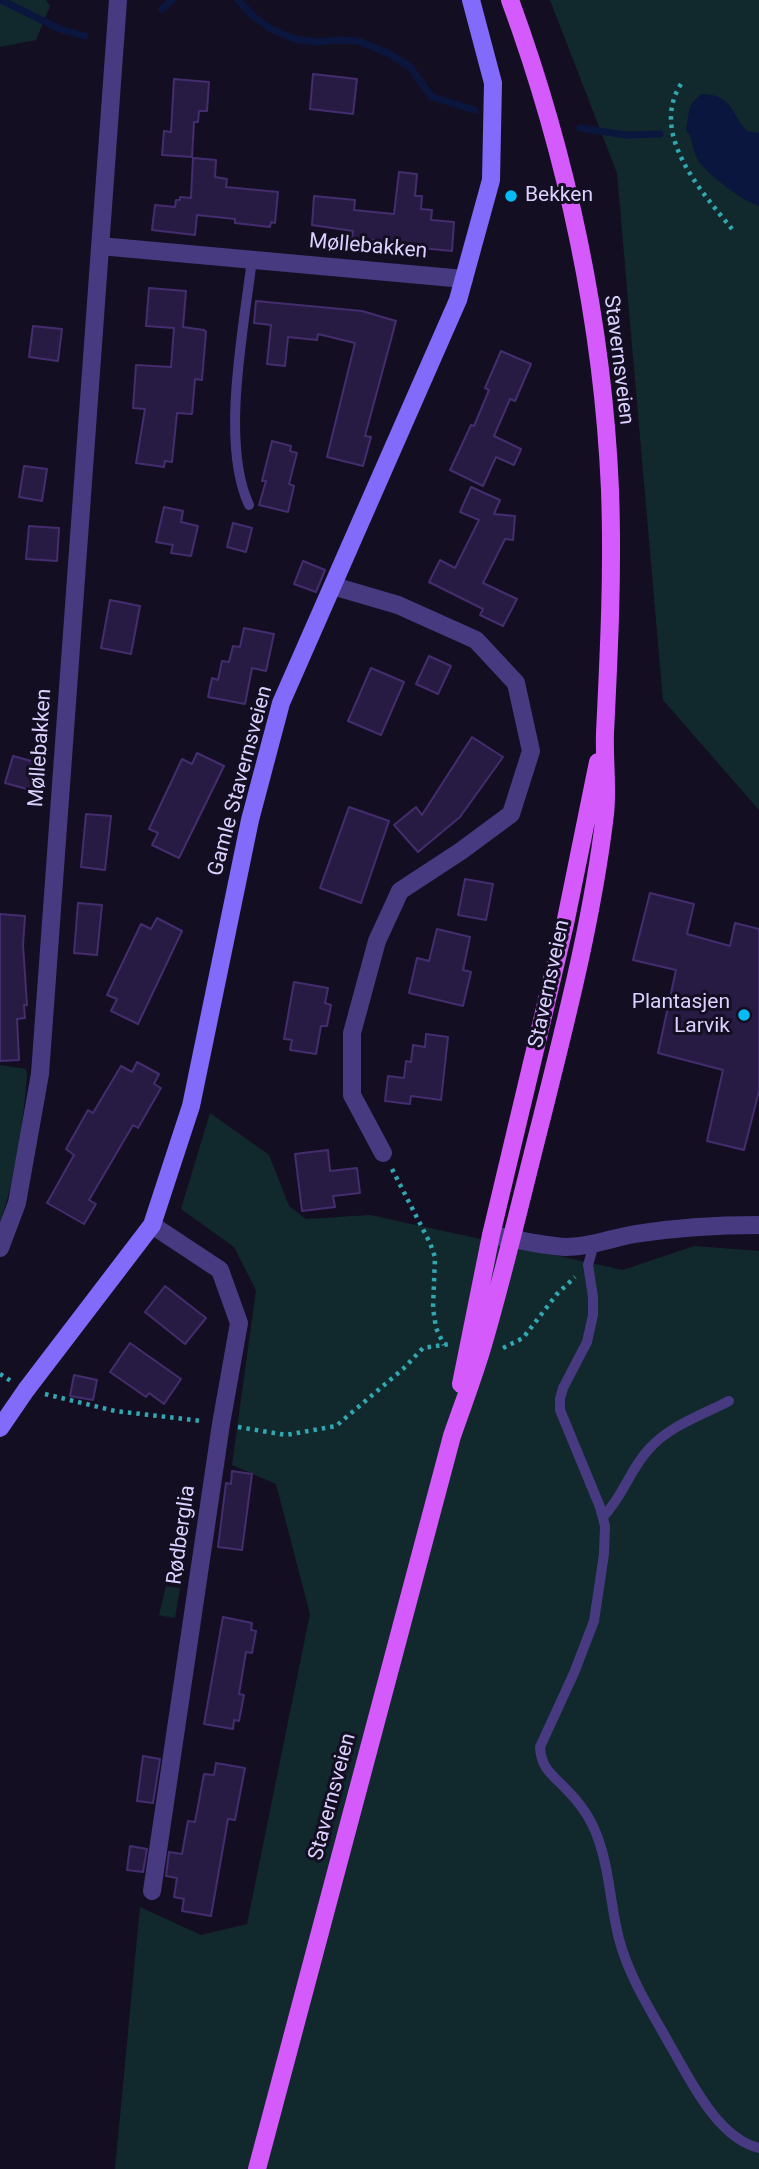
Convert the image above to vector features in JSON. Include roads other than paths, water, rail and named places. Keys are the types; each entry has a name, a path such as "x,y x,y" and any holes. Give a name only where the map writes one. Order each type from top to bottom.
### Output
{"main road":[{"name":"Stavernsveien","path":"257,2169 452,1436 485,1341 512,1238 569,1006 596,875 605,810 605,735 610,678 612,562 610,487 598,357 565,184 526,45 510,0"},
{"name":"Stavernsveien","path":"452,1436 491,1234 546,1008 605,735"}],"street":[{"name":"Møllebakken","path":"0,1248 17,1203 40,1074 118,0"},
{"name":"Gamle Stavernsveien","path":"0,1428 152,1225 191,1106 250,820 281,703 458,300 491,180 493,83 471,0"},
{"name":"Møllebakken","path":"100,246 464,278"},
{"path":"333,586 398,606 476,640 516,683 531,751 511,814 400,891 377,941 352,1033 352,1094 383,1153"},
{"name":"Rødberglia","path":"152,1225 220,1270 239,1323 219,1438 152,1891"},
{"path":"491,1234 566,1247 704,1225 759,1225"}],"lane":[{"path":"249,505 243,492 235,451 240,358 252,259"},
{"path":"594,1244 588,1265 593,1315 587,1342 560,1399 561,1410 603,1517 604,1554 594,1621 575,1673 540,1747 540,1758 548,1774 580,1805 592,1824 608,1874 619,1938 649,2010 695,2090 714,2114 736,2137 759,2148"},
{"path":"603,1517 615,1504 648,1449 665,1434 729,1401"}],"water":[{"path":"702,94 726,101 747,131 759,133 759,206 727,187 699,162 686,130 691,106"}],"waterway":[{"path":"1,0 60,29 85,36"},
{"path":"162,9 172,0"},
{"path":"238,0 253,16 271,29 295,39 317,42 358,41 390,54 410,67 432,97 475,110"},
{"path":"580,128 626,135 660,134"}],"place":[{"name":"Bekken","path":"511,196"},
{"name":"Plantasjen Larvik","path":"744,1015"}]}
